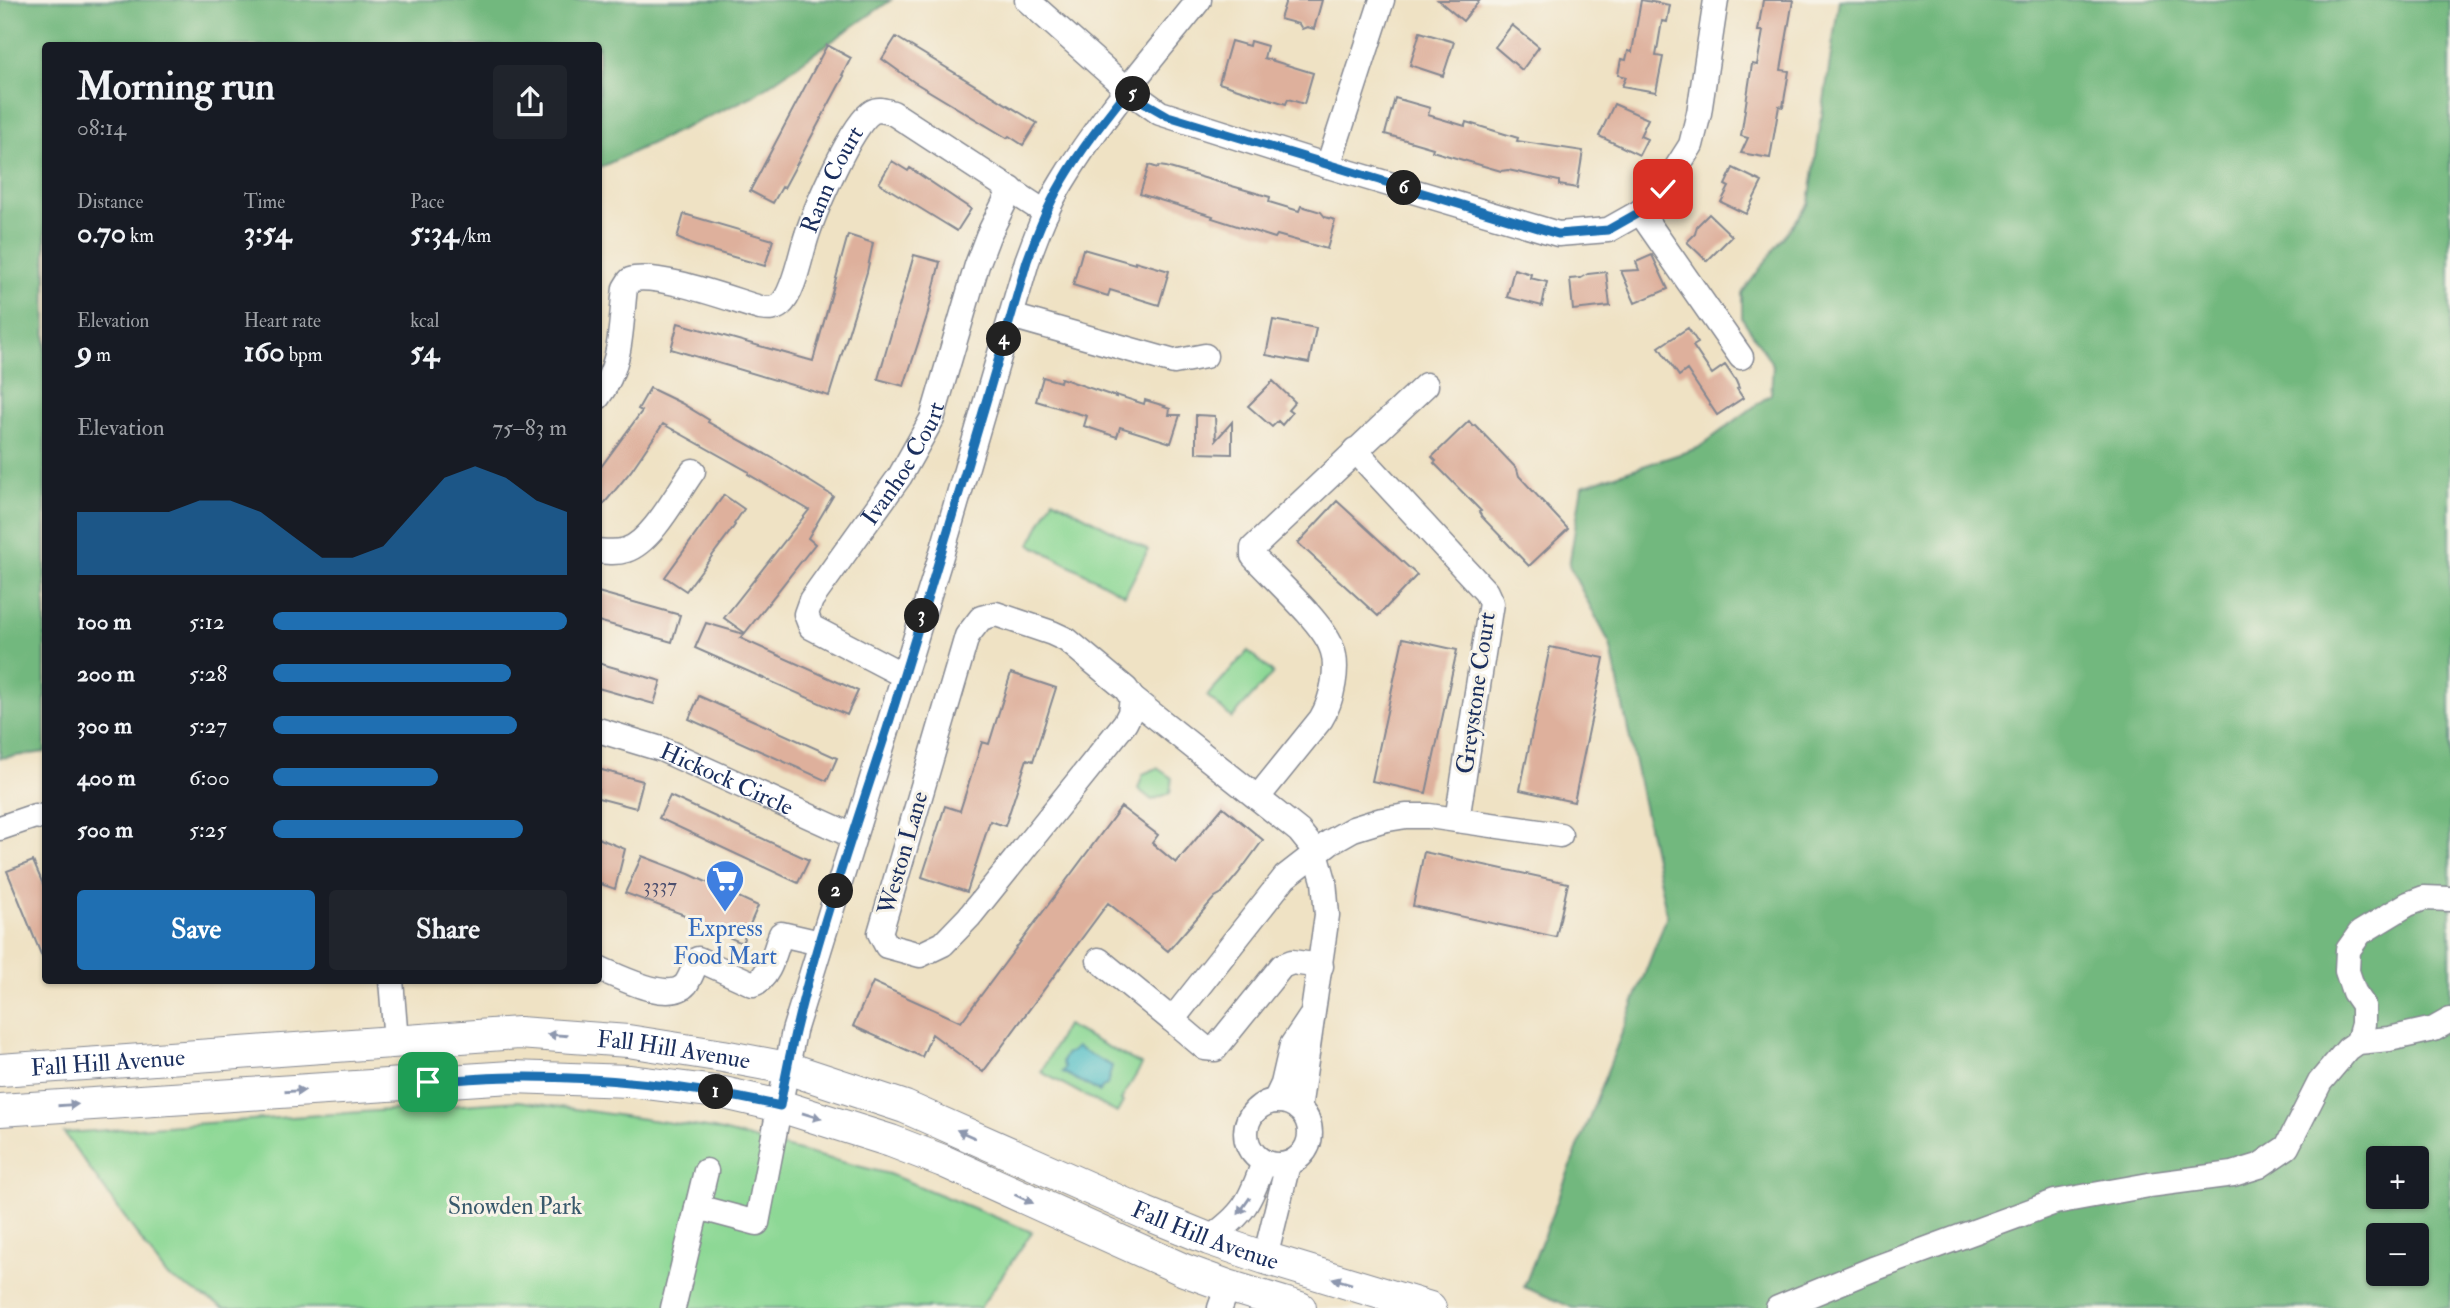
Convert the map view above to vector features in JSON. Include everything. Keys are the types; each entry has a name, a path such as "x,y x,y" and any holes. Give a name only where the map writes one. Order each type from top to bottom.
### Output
{"main road":[{"name":"Fall Hill Avenue","path":"0,1070 519,1033 628,1041 787,1068 905,1107 1209,1239 1430,1308"},
{"name":"Fall Hill Avenue","path":"0,1110 511,1077 630,1081 724,1093 780,1106 891,1141 943,1161 1115,1240 1224,1297 1294,1307"},
{"path":"1224,1297 1265,1258"}],"street":[{"path":"697,1208 757,1223 794,1031 940,559 1027,261 1062,182 1091,137 1199,0"},
{"path":"1328,166 1382,0"},
{"path":"1039,4 1128,90 1168,116 1558,234 1608,230 1640,212 1663,189 1691,145 1699,113 1716,0"},
{"name":"Rann Court","path":"602,391 618,358 625,288 630,280 638,277 681,285 760,308 771,309 779,306 789,292 821,198 859,124 869,113 877,110 892,113 1046,213"},
{"name":"Ivanhoe Court","path":"904,675 811,627 806,614 811,600 900,476 932,419 977,265 1011,189"},
{"path":"1640,212 1741,357"},
{"path":"1011,316 1174,362 1205,356"},
{"path":"1258,797 1321,719 1327,708 1334,681 1332,648 1322,630 1253,556 1253,548 1426,384"},
{"name":"Greystone Court","path":"1355,450 1486,592 1491,603 1457,820"},
{"path":"602,552 612,553 639,544 693,471"},
{"name":"Weston Lane","path":"1132,698 1130,713 1125,723 985,897 943,944 920,955 887,946 880,933 967,636 981,618 996,614 1067,640 1126,689 1132,698 1299,831 1316,852 1324,881 1327,915 1299,1109 1309,1125 1308,1144 1304,1153 1276,1163 1255,1190 1244,1210 1209,1239"},
{"name":"Hickock Circle","path":"602,731 661,749 853,836"},
{"path":"0,828 35,816 42,817"},
{"path":"1172,1020 1285,877 1316,852 1353,829 1406,816 1457,820 1560,835"},
{"path":"2358,1042 2363,1005 2354,992 2347,971 2348,950 2360,933 2408,904 2424,898 2450,899"},
{"path":"602,970 662,992 673,991 686,984 698,959 753,984 758,983 765,975 781,934 820,943"},
{"path":"1099,960 1205,1048 1215,1049 1282,966 1292,962 1321,966"},
{"path":"391,984 396,1041"},
{"name":"Weston Lane","path":"1275,1101 1283,1084 1292,1045 1312,1014"},
{"path":"1778,1308 1873,1269 2055,1202 2149,1185 2233,1174 2259,1166 2287,1147 2303,1121 2320,1082 2336,1061 2358,1042 2434,1030 2450,1020"},
{"path":"1276,1163 1249,1147 1246,1127 1250,1117 1256,1109 1275,1101 1292,1104 1299,1109"},
{"name":"Weston Lane","path":"1265,1258 1276,1163"},
{"path":"673,1308 706,1171"}],"green space":[{"path":"0,0 891,0 753,96 602,167 602,42 42,42 42,752 0,758"},
{"path":"1839,0 2450,0 2450,1308 1573,1308 1524,1287 1667,916 1610,644 1569,566 1582,486 1698,448 1771,394 1773,365 1742,318 1742,293 1809,203"},
{"path":"1053,499 1148,550 1125,595 1030,544"},
{"path":"1248,651 1273,673 1232,718 1207,696"},
{"path":"1157,768 1172,778 1170,793 1152,800 1138,789 1143,774"},
{"path":"1066,1025 1142,1065 1121,1100 1123,1102 1117,1113 1041,1072"},
{"name":"Snowden Park","path":"518,1101 714,1129 889,1174 1032,1232 980,1308 224,1308 167,1276 64,1133"}],"water":[{"path":"1076,1047 1112,1066 1107,1085 1102,1087 1100,1092 1062,1072 1065,1068 1062,1062 1066,1054"}],"building":[{"path":"1286,0 1322,0 1314,29 1302,29 1299,24 1280,19"},
{"path":"1438,0 1480,0 1463,21"},
{"path":"1641,0 1670,5 1667,22 1662,21 1656,56 1663,57 1656,92 1622,86 1626,77 1618,75 1621,59 1626,60 1628,51 1632,52"},
{"path":"1763,0 1793,0 1781,70 1789,71 1783,107 1779,106 1770,158 1741,153 1748,138 1741,136 1752,64 1757,65 1763,31 1758,31"},
{"path":"1512,25 1539,47 1522,70 1495,47"},
{"path":"1420,32 1454,42 1443,76 1410,65"},
{"path":"896,37 1037,123 1023,145 914,82 882,59"},
{"path":"1231,41 1249,46 1250,41 1267,46 1264,58 1313,73 1304,104 1288,99 1286,104 1219,83"},
{"path":"827,45 851,58 784,188 782,187 773,203 750,191"},
{"path":"1395,98 1430,108 1428,115 1465,126 1466,122 1518,138 1517,141 1583,151 1577,188 1559,185 1559,181 1508,170 1501,171 1385,134"},
{"path":"1614,104 1648,119 1640,136 1647,139 1639,155 1599,136"},
{"path":"892,161 908,171 910,168 971,209 957,231 879,183"},
{"path":"1149,165 1166,167 1270,197 1269,202 1299,211 1301,206 1321,212 1325,217 1335,220 1327,249 1277,235 1275,238 1140,194"},
{"path":"1733,168 1762,182 1746,214 1721,202 1729,187 1725,185"},
{"path":"684,214 773,240 765,266 695,246 677,238"},
{"path":"1709,214 1732,236 1707,261 1687,242"},
{"path":"848,235 873,243 867,272 829,396 671,349 678,323 813,361"},
{"path":"1083,249 1169,271 1159,305 1110,290 1108,296 1073,285"},
{"path":"914,255 940,262 927,316 904,386 878,379"},
{"path":"1652,255 1668,289 1635,303 1621,271 1639,270 1636,262"},
{"path":"1514,269 1531,274 1530,278 1547,282 1542,306 1507,297"},
{"path":"1606,272 1610,306 1573,310 1570,279"},
{"path":"1273,320 1316,328 1309,363 1266,355"},
{"path":"1688,328 1698,343 1693,346 1712,374 1725,365 1743,398 1717,415 1687,370 1679,376 1659,347"},
{"path":"1043,377 1060,382 1061,378 1116,397 1144,404 1145,400 1165,406 1170,409 1169,415 1180,415 1171,443 1120,427 1117,437 1084,426 1087,416 1036,401"},
{"path":"1273,381 1295,402 1288,410 1292,413 1282,425 1278,421 1272,427 1248,406"},
{"path":"650,388 681,403 709,420 708,422 833,496 808,538 815,544 745,633 724,618 809,510 748,474 749,472 663,424 631,471 602,506 602,466 642,411 638,409"},
{"path":"1196,415 1215,416 1216,440 1232,422 1232,454 1196,453"},
{"path":"1469,421 1517,469 1519,476 1568,529 1529,566 1434,463 1436,461 1432,457"},
{"path":"724,495 744,509 686,591 665,577"},
{"path":"1337,501 1417,575 1378,616 1298,543"},
{"path":"602,593 680,615 672,642 602,622"},
{"path":"706,623 744,634 740,638 858,691 847,715 695,648"},
{"path":"1403,638 1457,650 1426,793 1372,781"},
{"path":"1550,647 1604,658 1574,802 1520,790"},
{"path":"602,664 661,681 654,704 602,689"},
{"path":"1011,673 1056,688 1033,761 1027,759 1005,826 990,821 967,892 922,877 945,806 960,811 982,742 989,744"},
{"path":"699,696 837,758 827,781 689,719"},
{"path":"602,770 643,781 636,808 602,799"},
{"path":"670,796 809,860 798,883 659,818"},
{"path":"1121,807 1158,835 1152,843 1176,863 1223,807 1263,840 1222,893 1215,897 1168,951 1108,903 983,1072 932,1034 922,1057 853,1026 873,982 961,1022"},
{"path":"602,840 625,849 615,889 602,884"},
{"path":"1424,852 1568,883 1556,937 1413,906"},
{"path":"642,856 758,906 742,943 692,921 693,918 625,893"},
{"path":"33,861 42,882 42,957 7,871"}],"place":[{"name":"Express Food Mart","path":"725,913"}],"route":[{"path":"428,1082 511,1077 630,1081 724,1093 780,1106 794,1031 940,559 1027,261 1062,182 1099,126 1128,90 1168,116 1558,234 1608,230 1640,212 1663,189"}]}
